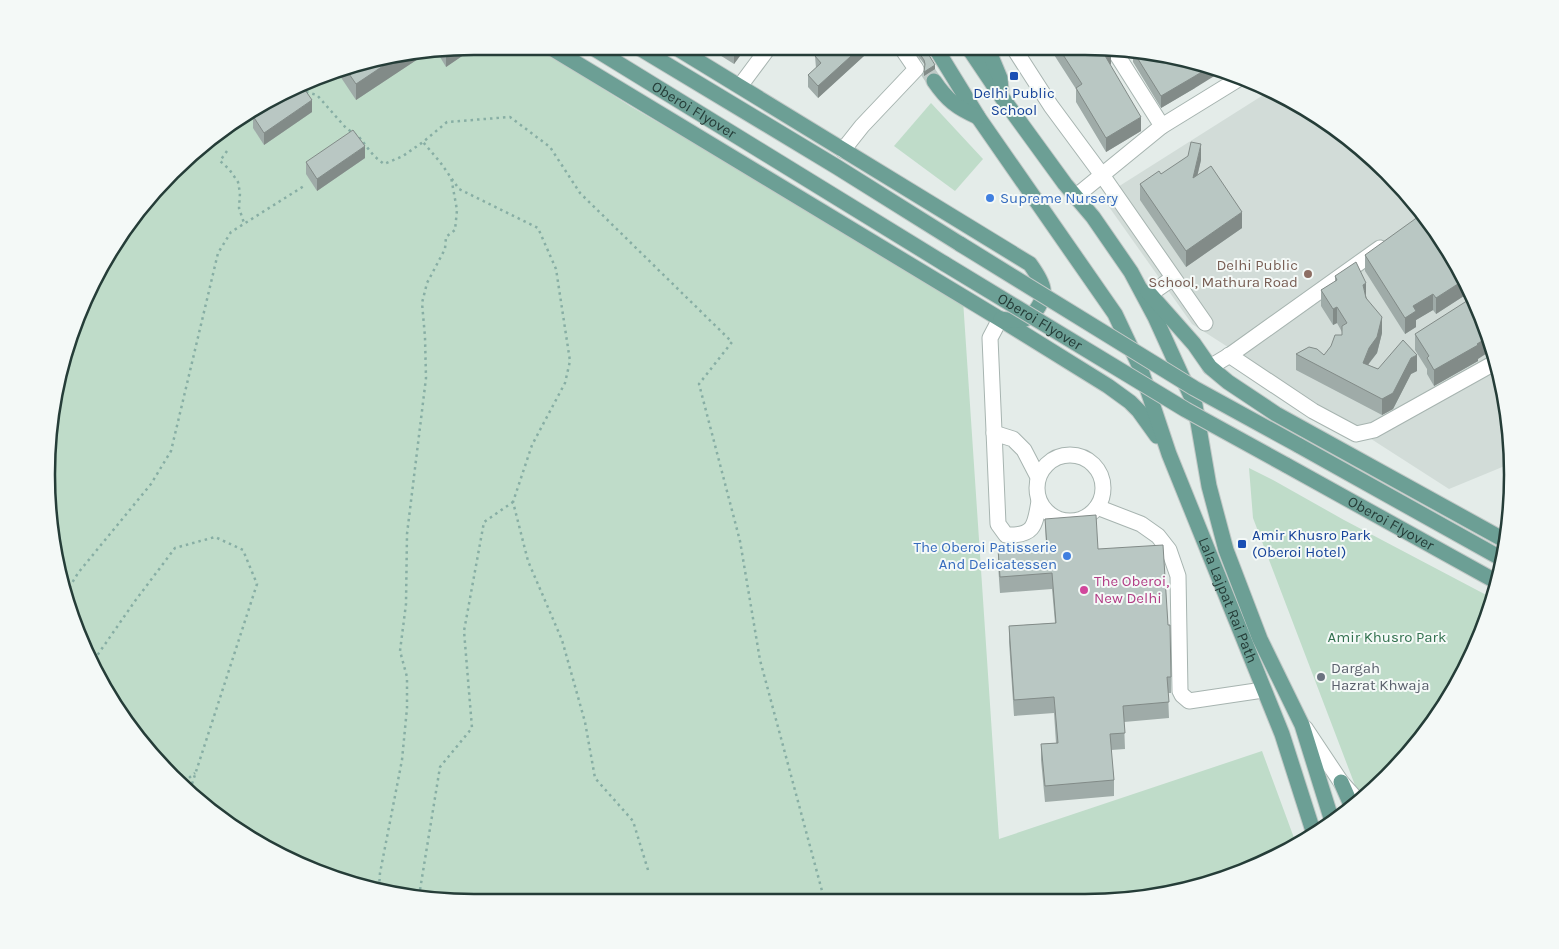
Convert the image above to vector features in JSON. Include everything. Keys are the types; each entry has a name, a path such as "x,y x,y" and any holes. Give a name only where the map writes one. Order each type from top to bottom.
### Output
{"main road":[{"path":"563,55 1108,386 1130,402 1149,422 1169,454"},
{"name":"Oberoi Flyover","path":"605,55 1186,410 1491,579"},
{"name":"Oberoi Flyover","path":"651,55 1194,388 1496,556"},
{"path":"690,55 1030,264 1043,289 1036,312 1025,319 1000,319"},
{"name":"Lala Lajpat Rai Path","path":"940,55 978,117 1115,314 1140,367 1169,454 1282,734 1311,827"},
{"path":"974,55 1075,197 1093,217 1131,272 1194,344 1210,367 1228,382 1276,414 1499,537"},
{"path":"990,55 1000,78 1002,96"},
{"path":"934,81 943,95 960,110 978,117"},
{"name":"Lala Lajpat Rai Path","path":"1131,272 1155,318 1195,405 1209,486 1226,550 1260,639 1302,725 1330,814"},
{"path":"1282,734 1296,805 1305,831"},
{"path":"1341,782 1349,800"}],"street":[{"path":"740,86 763,55"},
{"path":"843,150 862,126 916,69 906,55"},
{"path":"1018,55 1051,106 1205,323"},
{"path":"1123,57 1162,126"},
{"path":"1075,197 1162,126 1233,82"},
{"path":"1210,367 1393,240"},
{"path":"1150,294 1173,278"},
{"path":"1000,319 990,338 998,524 1006,536 1019,536 1035,524 1039,501"},
{"path":"1229,355 1313,411 1356,434 1374,430 1490,365"},
{"path":"994,432 1013,439 1024,450 1038,477"},
{"path":"1074,454 1085,458 1094,464 1102,479 1102,496 1098,507 1081,520 1060,520 1042,508 1039,501 1036,487 1043,467 1063,455 1074,454"},
{"path":"1098,507 1141,524 1158,536 1169,550 1178,576 1180,691 1182,696 1189,701 1263,690"},
{"path":"1302,725 1341,782 1354,796"}],"path":[{"path":"304,92 317,95 346,128 359,137 374,156 384,164 403,156 447,122 510,117 550,147 580,193 732,342 699,384 740,541 760,660 823,894"},
{"path":"423,142 459,189 538,228 556,269 570,361 564,384 532,445 513,502 528,561 562,640 585,722 595,778 633,821 648,870"},
{"path":"227,151 220,161 238,182 240,193 239,208 244,223"},
{"path":"380,883 402,760 407,708 407,677 400,651 406,604 407,534 426,378 422,303 427,283 445,249 446,237 454,230 457,210 450,176"},
{"path":"70,586 78,573 151,484 171,451 218,253 231,232 304,186"},
{"path":"420,890 440,766 472,728 464,632 484,522 513,502"},
{"path":"96,656 175,548 216,537 243,550 257,584 192,784"},
{"path":"187,780 196,772"}],"shaded area":[{"name":"Delhi Public School, Mathura Road","path":"1263,95 1318,126 1361,159 1400,198 1433,241 1448,265 1472,314 1490,366 1500,420 1504,466 1449,489 1192,324 1102,197"}],"green space":[{"path":"550,55 630,106 963,300 999,839 1262,751 1294,838 1270,851 1219,872 1193,880 1139,890 1084,894 474,894 447,893 393,886 340,872 289,851 265,838 241,823 198,790 159,751 142,730 126,708 98,660 77,609 69,583 63,556 56,502 55,474 59,420 69,366 77,340 98,289 111,265 126,241 159,198 198,159 241,126 265,111 289,98 340,77 393,63 447,56"},
{"path":"931,103 983,159 955,191 894,146"},
{"name":"Amir Khusro Park","path":"1249,468 1486,595 1461,660 1433,708 1400,751 1358,793 1253,518"}],"building":[{"path":"852,55 818,86 808,75 821,63 815,56"},
{"path":"921,55 929,55 935,65 924,72 924,60"},
{"path":"1063,55 1105,56 1141,117 1106,138 1076,88 1082,84"},
{"path":"1138,59 1202,72 1161,96"},
{"path":"385,65 356,84 349,74"},
{"path":"306,91 312,100 264,133 254,118"},
{"path":"353,130 365,146 317,179 306,162"},
{"path":"1191,142 1201,144 1193,178 1211,166 1242,212 1186,251 1140,184 1159,171 1161,174 1188,156"},
{"path":"1416,218 1433,241 1458,284 1436,298 1433,294 1413,306 1416,311 1405,318 1365,255"},
{"path":"1356,262 1366,283 1363,285 1366,298 1382,317 1377,337 1369,348 1363,363 1378,369 1403,340 1417,355 1411,358 1393,393 1382,399 1296,354 1309,347 1317,349 1324,355 1331,346 1335,335 1342,335 1342,326 1347,323 1337,307 1333,309 1321,290 1337,280 1335,276"},
{"path":"1466,301 1482,341 1434,370 1427,358 1429,356 1415,334"},
{"path":"1096,515 1098,549 1163,545 1168,625 1170,625 1171,677 1167,677 1169,702 1123,706 1125,733 1110,734 1114,780 1045,786 1041,744 1058,743 1054,697 1014,700 1009,626 1056,623 1052,573 1000,577 998,549 1047,546 1045,519"}],"tunnel":[{"path":"917,55 934,81"}],"place":[{"name":"Delhi Public School","path":"1014,76"},
{"name":"Supreme Nursery","path":"990,198"},
{"name":"Delhi Public School, Mathura Road","path":"1308,274"},
{"name":"Amir Khusro Park (Oberoi Hotel)","path":"1242,544"},
{"name":"The Oberoi Patisserie And Delicatessen","path":"1067,556"},
{"name":"The Oberoi, New Delhi","path":"1084,590"},
{"name":"Dargah Hazrat Khwaja","path":"1321,677"}]}
